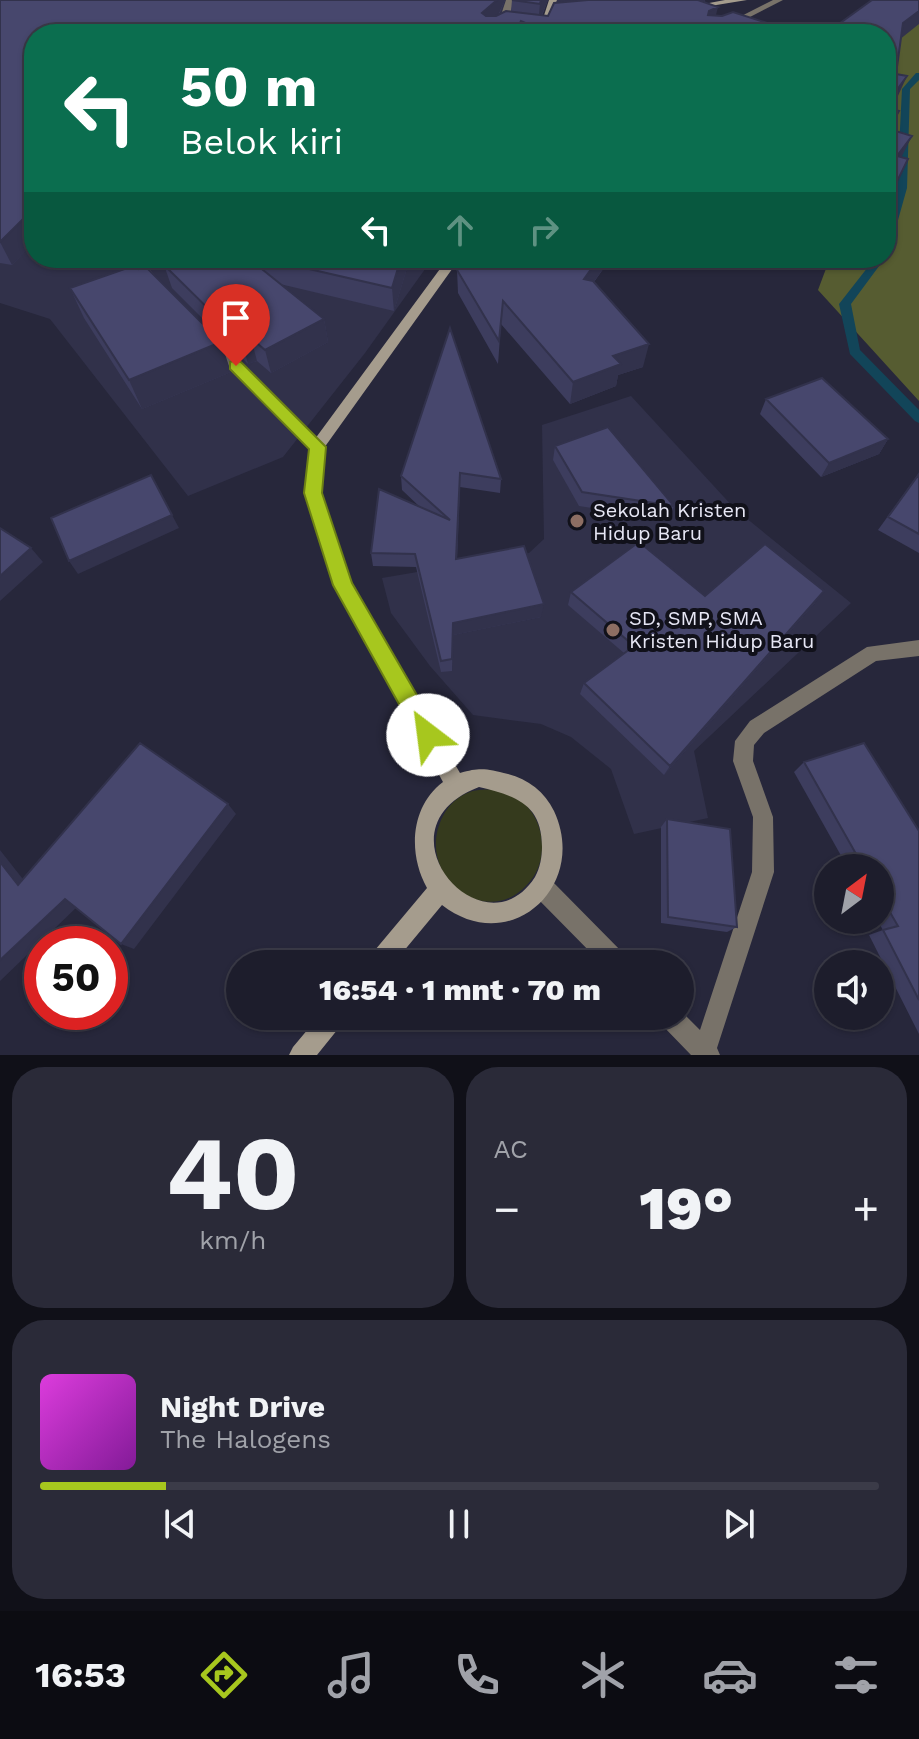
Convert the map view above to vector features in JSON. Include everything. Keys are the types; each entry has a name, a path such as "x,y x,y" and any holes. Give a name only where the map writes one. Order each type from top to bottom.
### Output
{"main road":[{"path":"545,24 553,0"},
{"path":"677,8 743,0"},
{"path":"547,19 559,18"},
{"path":"447,268 317,447 313,493 343,585 456,785"},
{"path":"479,777 504,779 527,790 545,810 554,834 554,862 542,887 526,904 504,912 481,913 459,905 441,889 429,871 424,852 425,832 431,812 441,796 456,785 479,777"},
{"path":"390,950 441,889"},
{"path":"301,1055 322,1030"}],"street":[{"path":"507,24 510,0"},
{"path":"731,23 779,0"},
{"path":"141,268 169,297"},
{"path":"201,330 317,447"},
{"path":"683,1030 706,1053 763,872 763,817 743,761 745,741 757,727 873,653 919,648"},
{"path":"542,887 604,950"}],"shaded area":[{"path":"0,0 533,0 523,24 24,24 24,268 426,268 365,353 283,457 188,496 50,319 0,303"},
{"name":"SD, SMP, SMA Kristen Hidup Baru","path":"631,396 735,509 851,603 694,751 708,818 634,834 611,769 571,737 541,724 473,715 430,666 391,613 382,578 529,553 544,539 542,425"}],"green space":[{"path":"919,10 919,401 818,290 826,268 896,268 896,27"},
{"path":"494,789 512,795 526,805 538,825 542,848 541,859 531,880 514,896 495,902 477,900 460,891 446,877 438,859 436,838 443,816 461,796 473,791"}],"building":[{"path":"0,0 497,0 482,13 496,16 506,11 548,16 554,3 698,0 718,7 709,11 708,15 722,16 733,12 770,24 528,24 521,21 520,24 24,24 24,218 0,242"},
{"path":"512,0 541,0 540,4"},
{"path":"872,0 919,0 919,11 903,23 896,74 896,24 839,24"},
{"path":"896,74 907,76 896,91"},
{"path":"896,131 912,136 897,156 908,159 896,184"},
{"path":"127,268 147,268 221,342 129,380 70,288"},
{"path":"167,268 260,268 324,319 265,350 251,338 242,342"},
{"path":"305,268 398,268 392,288"},
{"path":"592,268 584,279 593,281 649,344 613,356 621,364 573,382 503,301 499,341 457,270"},
{"path":"450,328 501,479 460,473 456,559 524,546 544,604 453,623 452,659 441,661 415,554 371,553 379,489 450,520 401,476"},
{"path":"822,378 888,439 829,463 766,399"},
{"path":"608,427 674,506 582,492 555,446"},
{"path":"919,474 919,534 888,517"},
{"path":"151,475 172,515 69,561 51,518"},
{"path":"0,528 31,548 0,576"},
{"path":"639,542 705,596 765,544 824,591 670,766 584,683 634,646 571,592"},
{"path":"140,743 228,804 128,935 128,926 99,926 65,899 36,926 24,926 24,937 0,960 0,862 18,885"},
{"path":"864,743 919,831 919,1000 885,934 894,934 894,927 898,926 894,919 894,854 856,854 804,762"},
{"path":"667,819 730,829 737,927 668,917"}],"waterway":[{"path":"896,209 902,188 906,89 919,75"},
{"path":"872,268 845,304 854,351 919,418"}],"place":[{"name":"Sekolah Kristen Hidup Baru","path":"577,521"},
{"name":"SD, SMP, SMA Kristen Hidup Baru","path":"613,630"}],"route":[{"path":"236,366 317,447 313,493 343,585 428,735"}]}
